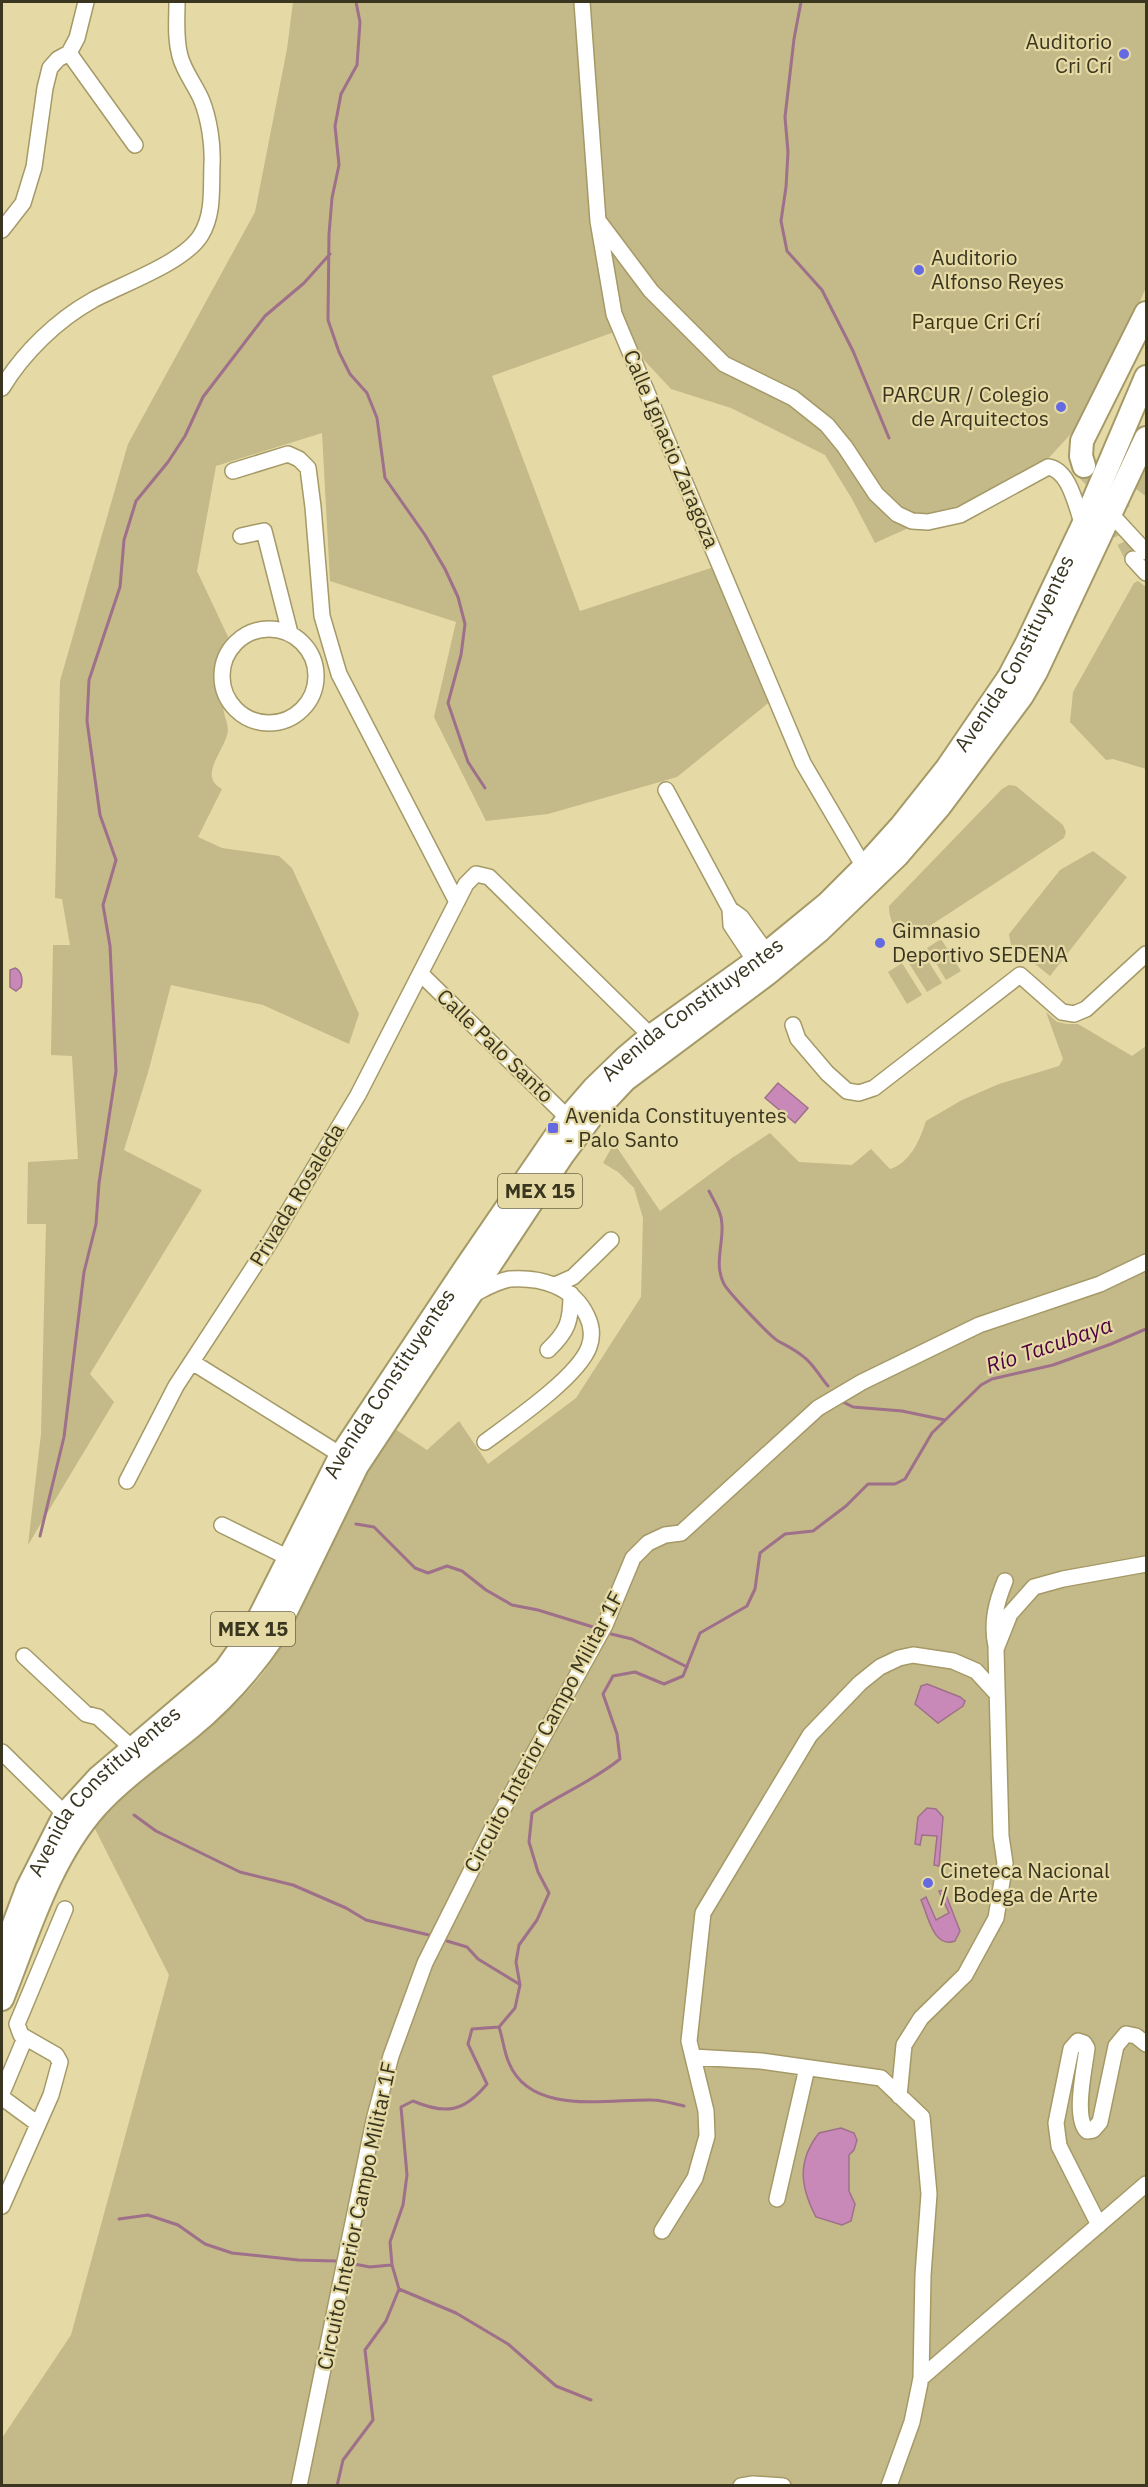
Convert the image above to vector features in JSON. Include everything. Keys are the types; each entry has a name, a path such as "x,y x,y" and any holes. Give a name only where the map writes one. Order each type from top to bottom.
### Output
{"highway":[{"path":"1084,466 1082,441 1146,313"},
{"name":"Avenida Constituyentes","path":"2,1956 27,1889 65,1814 92,1784 132,1748 225,1670 260,1616 341,1455 568,1118 594,1088 651,1036 761,957 828,903 901,826 947,768 1009,677 1083,525 1146,377"},
{"name":"Avenida Constituyentes","path":"2,1999 54,1873 70,1841 97,1806 217,1705 241,1681 260,1657 285,1613 357,1466 562,1156 608,1097 645,1064 767,974 819,931 897,856 940,806 1016,704 1036,672 1146,438"}],"street":[{"path":"2,230 23,202 34,167 50,68 58,59 69,53 77,38 86,2"},
{"path":"2,388 14,369 32,349 77,310 168,263 192,246 201,236 210,214 212,160 202,102 180,59 177,39 177,2"},
{"name":"Calle Ignacio Zaragoza","path":"582,2 598,220 614,314 803,763 864,867"},
{"path":"69,53 135,145"},
{"path":"598,220 651,291 724,364 793,398 827,425 845,447 876,494 897,514 912,521 928,522 960,515 1048,467 1054,468 1063,475 1083,525"},
{"path":"233,471 288,454 299,459 308,468 314,507 322,616 339,674 457,902"},
{"path":"1111,514 1140,555 1146,573"},
{"path":"241,536 264,531 290,633"},
{"path":"260,629 275,629 290,633 311,653 316,667 316,682 312,696 304,709 292,718 278,723 263,723 249,719 236,711 227,699 222,685 222,670 226,656 234,644 246,634 260,629"},
{"path":"316,682 339,674"},
{"path":"666,790 730,909 741,917 761,957"},
{"name":"Privada Rosaleda","path":"127,1481 176,1386 270,1242 358,1095 466,884 476,874 489,877 651,1036"},
{"path":"793,1025 798,1039 827,1073 847,1091 859,1093 874,1088 1020,975 1062,1012 1074,1014 1086,1009 1146,954"},
{"name":"Calle Palo Santo","path":"421,974 568,1118"},
{"path":"555,1285 573,1277 611,1240"},
{"path":"498,1254 502,1263 517,1279"},
{"name":"Circuito Interior Campo Militar 1F","path":"299,2486 374,2120 407,2010 425,1963 492,1829 605,1625 633,1558 648,1543 665,1535 681,1533 818,1408 862,1382 979,1325 1100,1284 1146,1262"},
{"path":"469,1297 499,1282 517,1279 555,1285 571,1294 583,1307 592,1332 590,1345 584,1358 557,1385 485,1442"},
{"path":"548,1350 563,1336 569,1324 571,1294"},
{"path":"192,1362 341,1455"},
{"path":"222,1525 289,1558"},
{"path":"996,1649 1010,1614 1034,1587 1063,1579 1146,1564"},
{"path":"899,2096 904,2044 921,2018 965,1974 996,1918 1005,1863 1001,1836 996,1649 992,1628 997,1599 1005,1581"},
{"path":"662,2231 695,2178 707,2136 706,2111 689,2041 703,1913 810,1735 860,1683 880,1667 899,1658 913,1655 953,1661 976,1671 997,1694"},
{"path":"24,1656 86,1714 98,1717 132,1748"},
{"path":"2,1752 65,1814"},
{"path":"2,2206 51,2095 60,2062 56,2055 25,2038 17,2024 65,1910"},
{"path":"1099,2225 1059,2146 1056,2123 1071,2049 1078,2041 1084,2043 1087,2048 1080,2113 1083,2127 1087,2131 1093,2130 1100,2122 1116,2046 1126,2034 1136,2036 1146,2044"},
{"path":"25,2038 2,2093 4,2099 38,2124"},
{"path":"693,2057 761,2061 881,2078 922,2117 929,2194 923,2275 921,2378 912,2422 889,2486"},
{"path":"777,2199 807,2068"},
{"path":"921,2378 1146,2184"},
{"path":"741,2486 753,2484 783,2486"}],"green space":[{"name":"Parque Cri Crí","path":"293,2 1146,2 1146,288 1097,394 1079,425 1046,461 984,494 875,543 825,455 731,408 671,389 617,331 492,376 580,611 714,567 772,700 677,777 548,814 486,821 434,717 456,622 330,581 322,433 216,466 197,571 230,641 218,669 219,687 228,731 212,771 215,784 222,789 198,837 222,848 279,856 292,868 359,1014 349,1044 263,1005 171,985 149,1069 124,1150 202,1190 90,1374 114,1402 28,1545 41,1434 46,1224 27,1224 28,1162 78,1159 72,1056 51,1055 53,945 70,945 62,899 55,898 60,681 128,444 255,212 287,49"},
{"path":"1138,581 1146,587 1146,769 1113,759 1106,760 1070,722 1073,692 1134,583"},
{"path":"1009,785 1016,786 1063,825 1066,832 1064,838 922,931 902,932 891,920 889,906 1002,789"},
{"path":"1093,851 1127,877 1050,976 1011,945 1009,934 1060,870"},
{"path":"941,939 961,971 946,980 927,948"},
{"path":"922,951 942,983 927,992 907,960"},
{"path":"902,963 922,995 907,1004 888,972"},
{"path":"1046,1012 1057,1022 1078,1024 1132,1056 1146,1046 1146,2485 2,2486 2,2438 71,2335 169,1975 94,1827 133,1787 221,1717 260,1677 276,1655 303,1606 362,1478 395,1429 427,1450 459,1421 488,1464 576,1398 641,1297 643,1218 634,1188 618,1172 603,1163 614,1143 660,1211 770,1133 799,1162 852,1165 871,1149 890,1169 909,1156 921,1136 926,1121 962,1100 999,1084 1059,1066 1063,1059"}],"shaded area":[{"path":"15,968 21,973 22,979 21,987 16,991 10,987 10,970"},
{"path":"778,1083 808,1108 795,1123 765,1098"},
{"path":"927,1684 960,1697 965,1701 963,1706 938,1723 915,1704 921,1686"},
{"path":"927,1808 936,1809 943,1817 939,1866 934,1865 937,1836 922,1835 920,1845 915,1844 918,1817"},
{"path":"944,1890 960,1931 955,1941 941,1940 936,1935 921,1900 926,1897 936,1920 949,1913 939,1891"},
{"path":"841,2128 854,2133 857,2140 854,2150 849,2155 849,2191 855,2204 851,2221 842,2225 816,2217 807,2195 803,2174 807,2154 819,2133"}],"waterway":[{"path":"356,2 360,22 357,65 341,94 335,126 339,165 332,198 329,234 328,320 339,352 350,374 367,393 377,418 385,478 425,535 458,597 465,624 461,655 448,703 468,762 485,788"},
{"path":"801,2 794,39 785,117 788,152 781,221 787,251 822,290 853,351 889,438"},
{"path":"40,1536 64,1437 84,1272 96,1224 99,1183 116,1071 110,946 103,905 116,860 100,815 87,721 89,680 120,587 124,540 136,501 168,462 185,436 203,397 265,316 304,283 330,254"},
{"path":"709,1191 722,1221 719,1263 724,1284 758,1323 778,1341 808,1361 828,1386"},
{"name":"Río Tacubaya","path":"337,2486 343,2460 373,2420 365,2350 386,2321 399,2289 392,2265 390,2242 403,2205 407,2175 401,2107 413,2101 435,2108 454,2108 470,2100 487,2084 468,2044 472,2029 499,2027 515,2008 520,1985 516,1962 519,1945 537,1920 549,1893 538,1872 529,1842 532,1813 599,1774 620,1759 617,1734 603,1694 613,1676 635,1672 664,1684 683,1676 700,1633 747,1606 755,1589 760,1553 785,1534 813,1531 846,1506 868,1484 895,1484 905,1479 932,1433 981,1385 992,1379 1053,1365 1146,1329"},
{"path":"841,1401 853,1407 902,1411 945,1420"},
{"path":"356,1524 374,1527 415,1568 428,1573 447,1566 462,1571 486,1590 512,1605 538,1610 593,1627"},
{"path":"611,1634 632,1639 687,1667"},
{"path":"134,1815 156,1831 240,1872 293,1885 346,1908 366,1920 429,1935"},
{"path":"447,1941 467,1947 478,1959 519,1984"},
{"path":"499,2027 509,2063 520,2080 534,2091 552,2098 572,2101 656,2100 684,2106"},
{"path":"119,2219 148,2215 178,2225 205,2244 232,2253 298,2260 336,2261"},
{"path":"354,2264 370,2267 391,2265"},
{"path":"399,2289 456,2313 508,2344 556,2386 591,2400"}],"tunnel":[{"path":"1084,466 1105,487 1126,496 1137,491 1146,470"},
{"path":"1114,521 1133,559"}],"place":[{"name":"Auditorio Cri Crí","path":"1124,54"},
{"name":"Auditorio Alfonso Reyes","path":"919,270"},
{"name":"PARCUR / Colegio de Arquitectos","path":"1061,407"},
{"name":"Gimnasio Deportivo SEDENA","path":"880,943"},
{"name":"Avenida Constituyentes - Palo Santo","path":"553,1128"},
{"name":"Cineteca Nacional / Bodega de Arte","path":"928,1883"}]}
